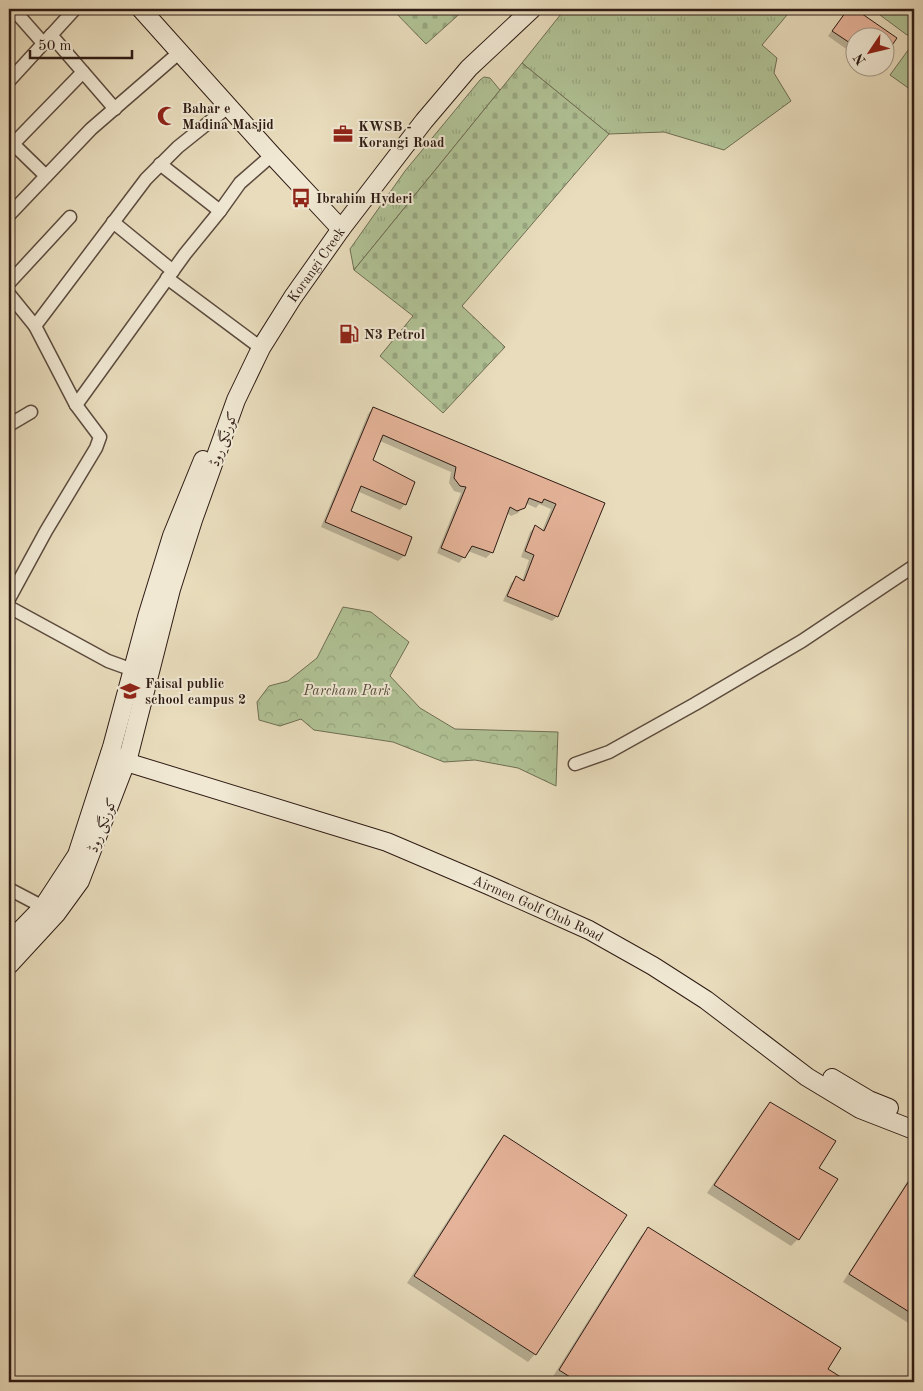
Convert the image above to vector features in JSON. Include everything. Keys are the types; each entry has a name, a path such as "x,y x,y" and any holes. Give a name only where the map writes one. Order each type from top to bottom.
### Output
{"street":[{"path":"13,9 83,72 115,109"},
{"path":"9,81 75,9"},
{"path":"141,9 341,230"},
{"name":"Korangi Creek","path":"236,400 261,348 292,297 341,230 424,121 468,68 532,9"},
{"path":"9,215 91,130 181,51"},
{"path":"46,176 11,142 83,72"},
{"path":"35,326 146,179 178,147 228,107"},
{"path":"76,405 170,274 240,183 272,155"},
{"path":"160,164 220,210"},
{"path":"9,282 70,218"},
{"path":"113,222 170,274 261,348"},
{"path":"9,294 35,326 76,405 100,437 99,442 46,530 9,599"},
{"name":"کورنگی روڈ","path":"9,965 49,910 77,855 111,751 147,616 175,528 213,436 236,400"},
{"name":"کورنگی روڈ","path":"9,942 49,910 80,881 128,758 174,581 193,520 236,400"},
{"path":"9,425 31,412"},
{"path":"575,764 609,752 695,704 802,641 914,566"},
{"path":"9,607 108,662 133,670"},
{"path":"111,751 128,758"},
{"name":"Airmen Golf Club Road","path":"128,758 392,834 494,876 594,922 657,957 713,993 814,1068 869,1100 914,1119"},
{"name":"Airmen Golf Club Road","path":"128,758 387,842 589,930 653,966 706,1000 807,1077 860,1108 914,1130"},
{"path":"9,889 49,910"}],"green space":[{"path":"392,9 465,9 426,44"},
{"path":"565,9 792,9 762,45 777,58 774,73 791,101 724,150 664,132 609,134 522,63"},
{"path":"872,9 914,9 914,35 907,35"},
{"path":"914,42 914,92 894,78 896,78 896,67"},
{"path":"522,63 609,134 462,306 505,347 443,413 380,356 413,316 354,270"},
{"path":"484,77 490,78 500,90 354,270 350,249 405,171"},
{"name":"Parcham Park","path":"343,607 371,612 409,642 390,676 420,708 455,729 558,732 556,786 518,768 475,760 444,762 393,742 314,730 301,719 280,726 259,720 257,702 269,686 288,681 317,658"}],"building":[{"path":"848,9 855,9 883,28 846,28 846,40 832,31"},
{"path":"373,407 605,503 558,617 507,596 516,576 524,581 534,555 525,551 535,525 544,531 556,504 544,499 542,503 529,498 525,508 517,511 510,507 493,553 472,546 465,558 441,548 466,487 460,486 454,478 456,467 383,435 373,460 415,482 406,505 361,486 351,511 412,537 405,556 325,522"},
{"path":"770,1102 836,1141 819,1168 838,1179 799,1240 714,1185"},
{"path":"504,1135 627,1215 536,1355 414,1276"},
{"path":"914,1173 914,1315 849,1274"},
{"path":"648,1227 841,1348 828,1369 847,1381 578,1382 559,1370"}],"place":[{"name":"Bahar e Madina Masjid","path":"167,116"},
{"name":"KWSB - Korangi Road","path":"343,134"},
{"name":"Ibrahim Hyderi","path":"301,198"},
{"name":"N3 Petrol","path":"349,334"},
{"name":"Faisal public school campus 2","path":"130,691"}]}
